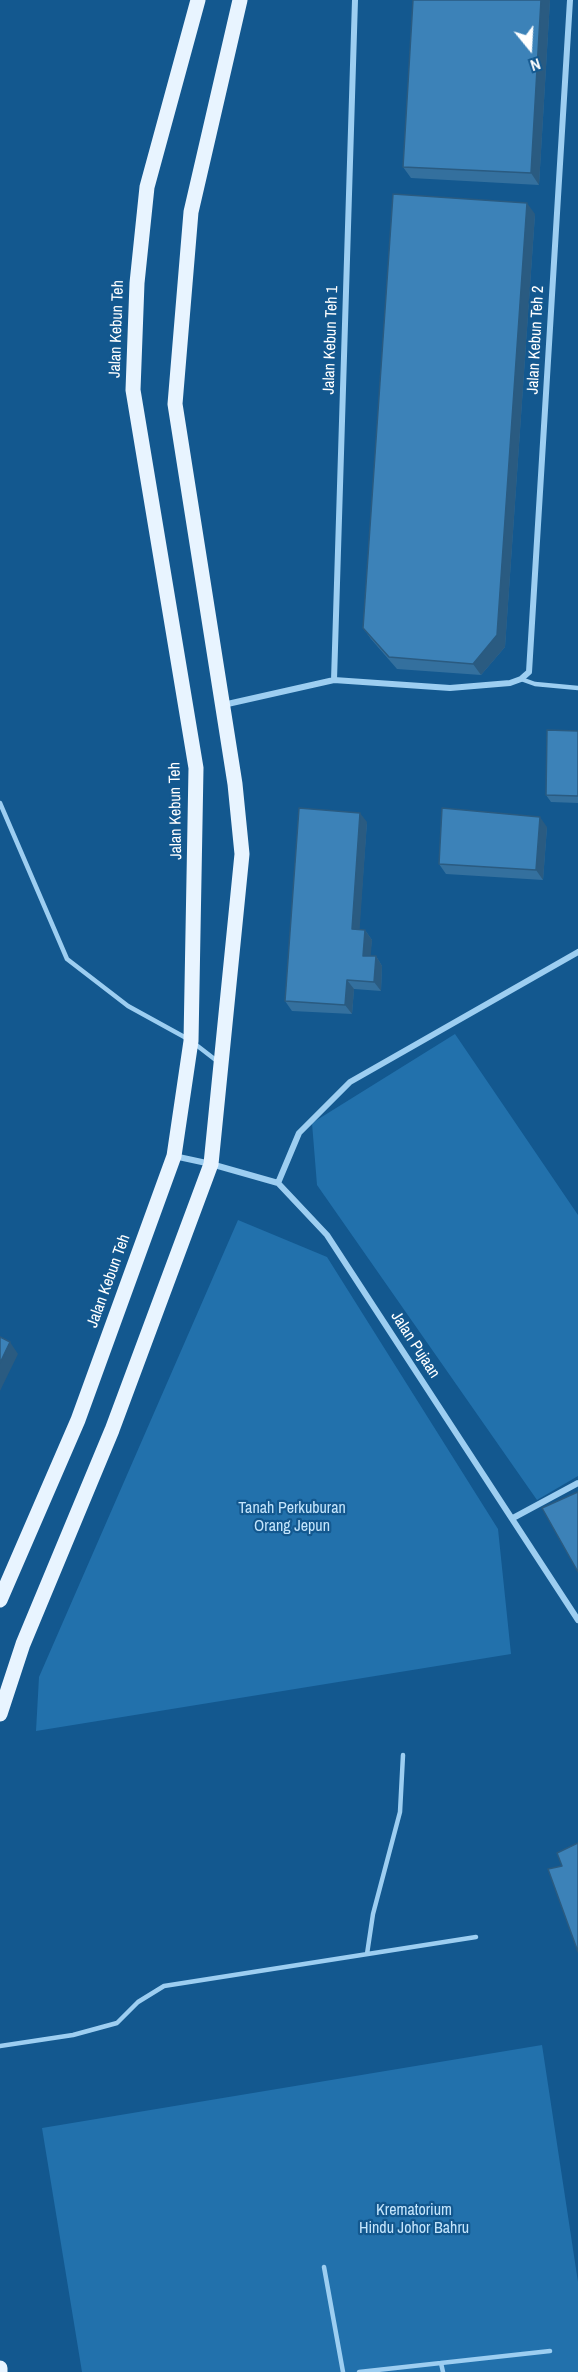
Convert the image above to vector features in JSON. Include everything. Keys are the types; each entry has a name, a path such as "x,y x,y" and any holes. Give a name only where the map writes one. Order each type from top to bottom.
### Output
{"main road":[{"name":"Jalan Kebun Teh","path":"0,1600 78,1420 174,1156 191,1041 196,768 133,390 136,283 147,187 198,0"},
{"path":"0,1714 23,1644 112,1430 211,1164 242,854 235,783 175,404 190,212 240,0"}],"street":[{"name":"Jalan Kebun Teh 1","path":"334,680 355,0"},
{"name":"Jalan Kebun Teh 2","path":"521,679 529,672 531,663 570,0"},
{"path":"223,705 334,680 450,688 510,683 521,679"},
{"path":"174,1156 278,1183 300,1133 350,1082 578,952"},
{"name":"Jalan Pujaan","path":"278,1183 327,1235 578,1620"},
{"path":"513,1518 578,1484"}],"lane":[{"path":"521,679 535,684 578,688"},
{"path":"0,803 67,959 128,1006 191,1041 221,1064"},
{"path":"367,1954 373,1914 400,1812 403,1755"},
{"path":"0,2046 73,2035 117,2023 138,2002 164,1986 476,1937"},
{"path":"324,2267 343,2372"},
{"path":"358,2372 550,2351"},
{"path":"441,2363 443,2372"}],"green space":[{"path":"455,1034 578,1215 578,1476 537,1500 317,1185 312,1123"},
{"name":"Tanah Perkuburan Orang Jepun","path":"238,1220 327,1257 498,1529 511,1654 36,1731 39,1677"},
{"name":"Krematorium Hindu Johor Bahru","path":"542,2045 578,2282 578,2372 82,2372 42,2128"}],"building":[{"path":"413,0 541,0 531,173 403,167"},
{"path":"393,194 527,203 497,635 473,664 389,657 363,628"},
{"path":"547,730 578,731 578,796 546,795"},
{"path":"299,808 360,813 352,929 365,930 363,956 376,956 374,982 347,980 345,1005 285,1001"},
{"path":"442,808 540,817 536,870 439,864"},
{"path":"0,1337 10,1342 0,1363"},
{"path":"578,1492 578,1572 542,1508"},
{"path":"578,1843 578,1952 548,1869 562,1866 557,1853"}]}
